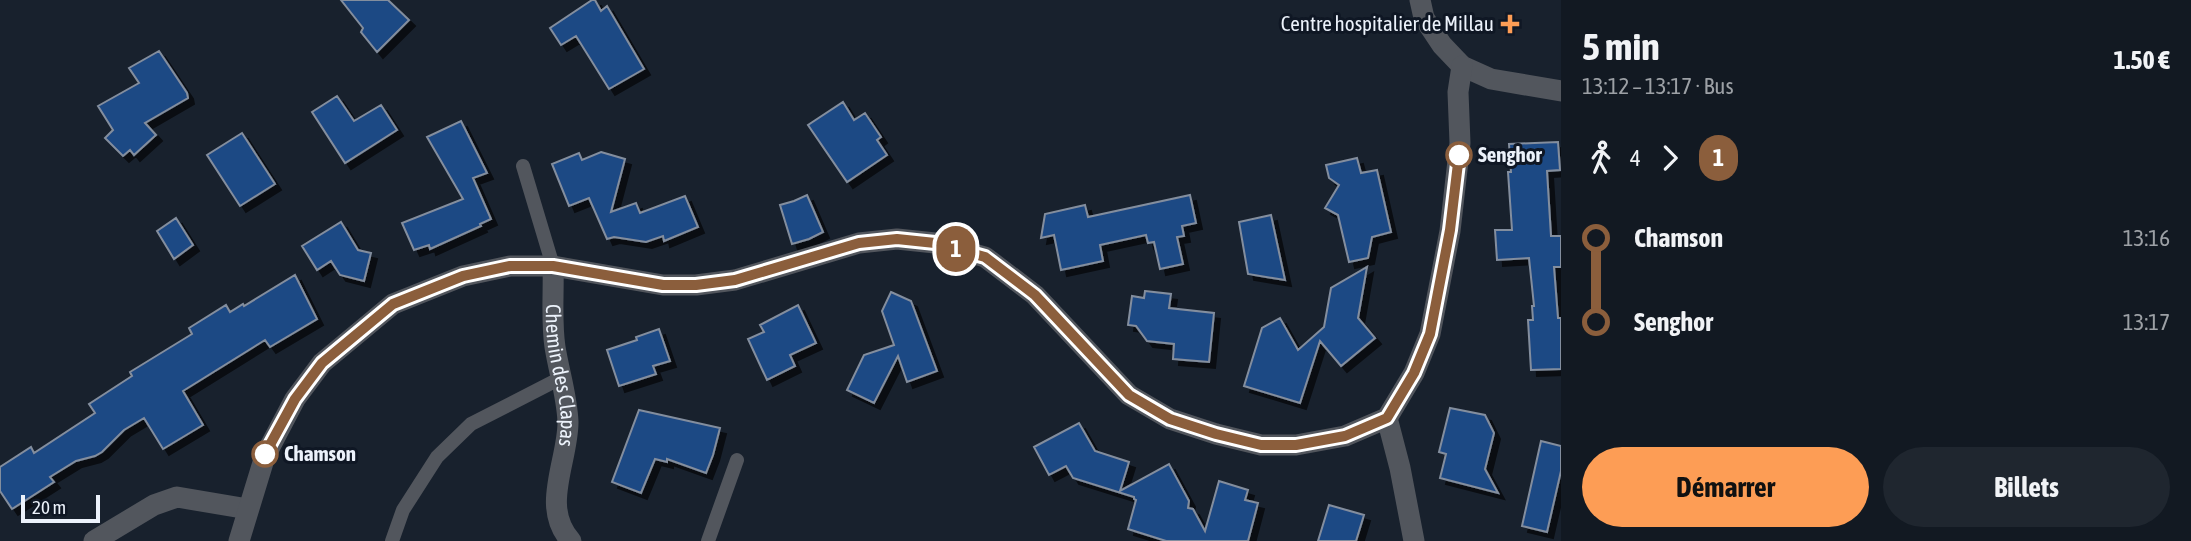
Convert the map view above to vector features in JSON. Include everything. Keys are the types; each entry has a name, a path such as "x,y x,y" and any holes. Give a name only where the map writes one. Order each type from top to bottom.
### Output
{"street":[{"path":"1420,0 1424,18 1442,45 1462,66 1491,79 1561,91"},
{"path":"239,541 265,456 295,399 322,363 393,304 463,276 510,266 553,266 663,285 696,285 735,280 859,243 897,239 935,243 985,257 995,264 1035,295 1129,395 1170,419 1261,445 1296,445 1345,436 1387,418 1414,373 1430,334 1450,230 1459,156 1458,92 1462,66"},
{"name":"Chemin des Clapas","path":"553,266 555,346 563,380 568,424 555,508 561,530 571,541"},
{"path":"1387,418 1414,541"},
{"path":"94,541 154,505 177,497 248,509"}],"lane":[{"name":"Chemin des Clapas","path":"523,166 553,266"},
{"path":"392,541 403,510 437,457 471,424 553,382 563,380"},
{"path":"708,541 737,460"}],"building":[{"path":"341,0 388,0 409,20 377,52 361,32 363,28"},
{"path":"595,0 601,11 607,6 644,69 609,89 576,36 561,45 550,28"},
{"path":"159,51 188,98 145,123 156,135 134,155 130,150 123,156 105,138 113,130 98,106 139,83 129,68"},
{"path":"337,96 354,121 381,105 397,130 345,163 312,112"},
{"path":"843,102 854,120 865,113 881,137 877,140 887,155 847,182 808,125"},
{"path":"461,121 487,173 473,178 491,219 430,249 429,245 414,250 402,223 463,199 427,137"},
{"path":"242,133 275,184 240,206 207,155"},
{"path":"1558,142 1560,170 1547,171 1551,236 1561,236 1561,267 1554,267 1558,318 1561,318 1561,369 1531,370 1528,320 1533,320 1534,306 1529,258 1497,260 1495,230 1512,230 1509,144"},
{"path":"601,152 625,159 611,212 636,203 640,213 685,196 698,227 664,241 663,236 646,242 614,237 607,239 589,198 569,206 552,164 579,153 582,160"},
{"path":"1357,158 1361,173 1377,170 1391,232 1372,237 1368,258 1349,262 1338,215 1325,208 1339,185 1329,178 1326,165"},
{"path":"807,195 823,232 792,244 780,205"},
{"path":"1190,195 1196,223 1182,226 1184,236 1177,237 1183,264 1160,269 1154,242 1148,243 1146,235 1100,245 1103,261 1061,270 1054,235 1041,238 1045,214 1085,205 1088,217"},
{"path":"1271,215 1285,280 1248,274 1239,222"},
{"path":"176,218 193,245 174,259 157,231"},
{"path":"341,222 358,250 371,253 364,281 340,275 331,261 317,270 302,246"},
{"path":"1367,267 1358,318 1375,338 1341,366 1320,341 1300,403 1244,386 1262,328 1280,318 1298,350 1324,327 1331,288"},
{"path":"295,275 317,319 270,347 265,340 183,391 203,425 163,449 144,418 124,430 102,452 76,461 50,477 54,482 12,509 0,491 0,467 31,447 34,453 95,413 89,404 132,376 130,372 192,334 189,328 226,305 230,312 243,304 244,306"},
{"path":"1145,291 1171,294 1169,308 1214,313 1209,362 1173,359 1174,344 1147,341 1136,326 1128,325 1132,296 1144,298"},
{"path":"891,292 911,301 937,371 907,382 898,356 874,403 847,390 864,355 894,345 882,311"},
{"path":"798,305 816,343 790,355 795,366 767,380 748,339 764,332 760,325"},
{"path":"659,329 670,361 653,366 656,374 619,386 607,350"},
{"path":"1450,408 1485,415 1494,433 1485,469 1498,493 1440,478 1446,454 1439,452"},
{"path":"639,410 720,428 706,473 667,459 667,462 655,459 641,493 612,482"},
{"path":"1079,423 1095,451 1129,462 1120,491 1169,464 1189,501 1188,508 1193,509 1205,531 1219,481 1248,490 1245,500 1258,503 1248,541 1166,541 1128,529 1136,500 1134,497 1073,478 1066,466 1049,475 1034,447"},
{"path":"1541,441 1561,446 1561,471 1547,532 1522,526"},
{"path":"1329,505 1364,515 1356,541 1318,541"}],"bus line":[{"name":"1","path":"265,454 295,399 322,363 393,304 463,276 510,266 553,266 663,285 696,285 735,280 859,243 897,239 935,243 985,257 1035,295 1129,395 1170,419 1261,445 1296,445 1345,436 1387,418 1414,373 1430,334 1450,230 1459,155"}],"place":[{"name":"Centre hospitalier de Millau","path":"1510,24"},
{"name":"Senghor","path":"1459,155"},
{"name":"Chamson","path":"265,454"}]}
